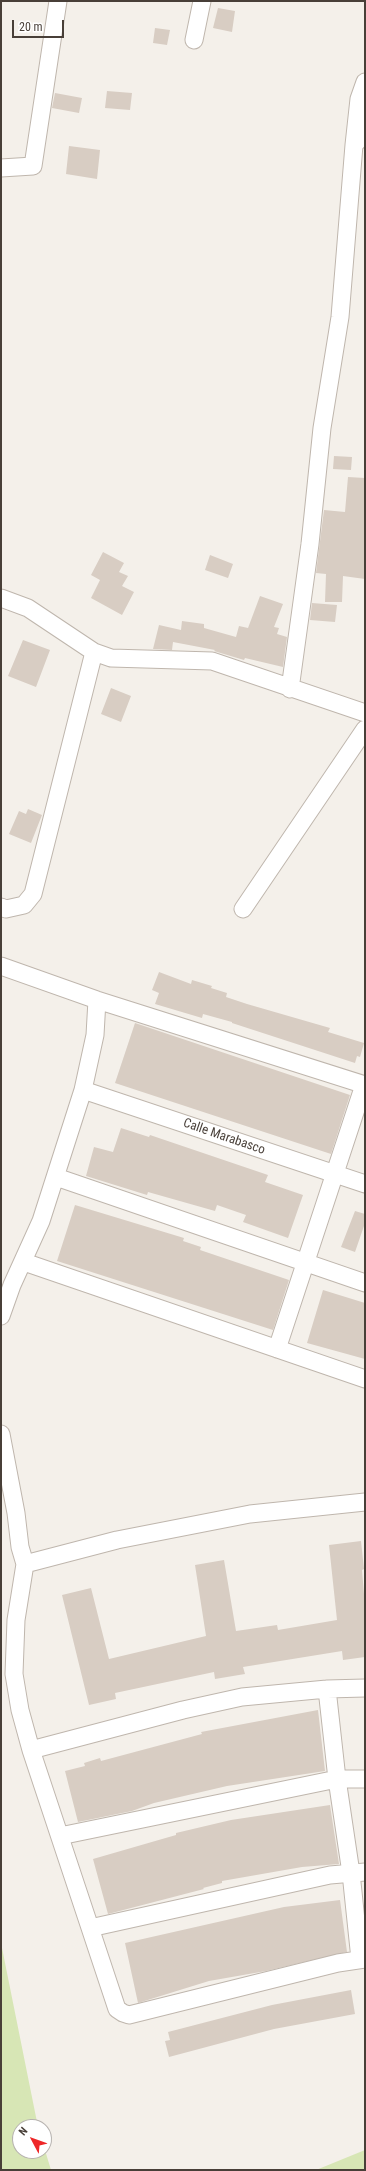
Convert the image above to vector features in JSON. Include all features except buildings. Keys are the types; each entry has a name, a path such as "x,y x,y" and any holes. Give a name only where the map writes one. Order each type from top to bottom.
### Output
{"street":[{"path":"1,168 33,166 58,1"},
{"path":"194,40 202,1"},
{"path":"290,689 310,544 322,428 340,317 359,98 365,82"},
{"path":"354,145 365,133"},
{"path":"1,598 28,608 94,652 111,658 212,661 290,689 365,713"},
{"path":"1,907 6,909 24,905 33,894 94,652"},
{"path":"243,909 365,729"},
{"path":"1,966 97,1000 365,1085 334,1174 277,1349"},
{"path":"1,1316 12,1285 24,1262 41,1222 83,1090 98,1019 97,1000"},
{"name":"Calle Marabasco","path":"83,1090 365,1184"},
{"path":"56,1177 305,1264 365,1283"},
{"path":"24,1262 365,1379"},
{"path":"1,1434 16,1513 20,1547 25,1564 16,1620 14,1674 20,1710 31,1750 117,2009 123,2013 129,2015 362,1959 358,1873 337,1779 327,1689"},
{"path":"25,1564 117,1540 242,1516 306,1507 365,1502"},
{"path":"31,1750 183,1710 242,1697 327,1689 365,1688"},
{"path":"60,1836 337,1779 365,1779"},
{"path":"90,1928 330,1875 358,1873"}],"green space":[{"path":"1,1943 36,2119 12,2119 12,2159 48,2159 51,2170 1,2170"},
{"path":"365,2150 365,2170 316,2170"}]}
